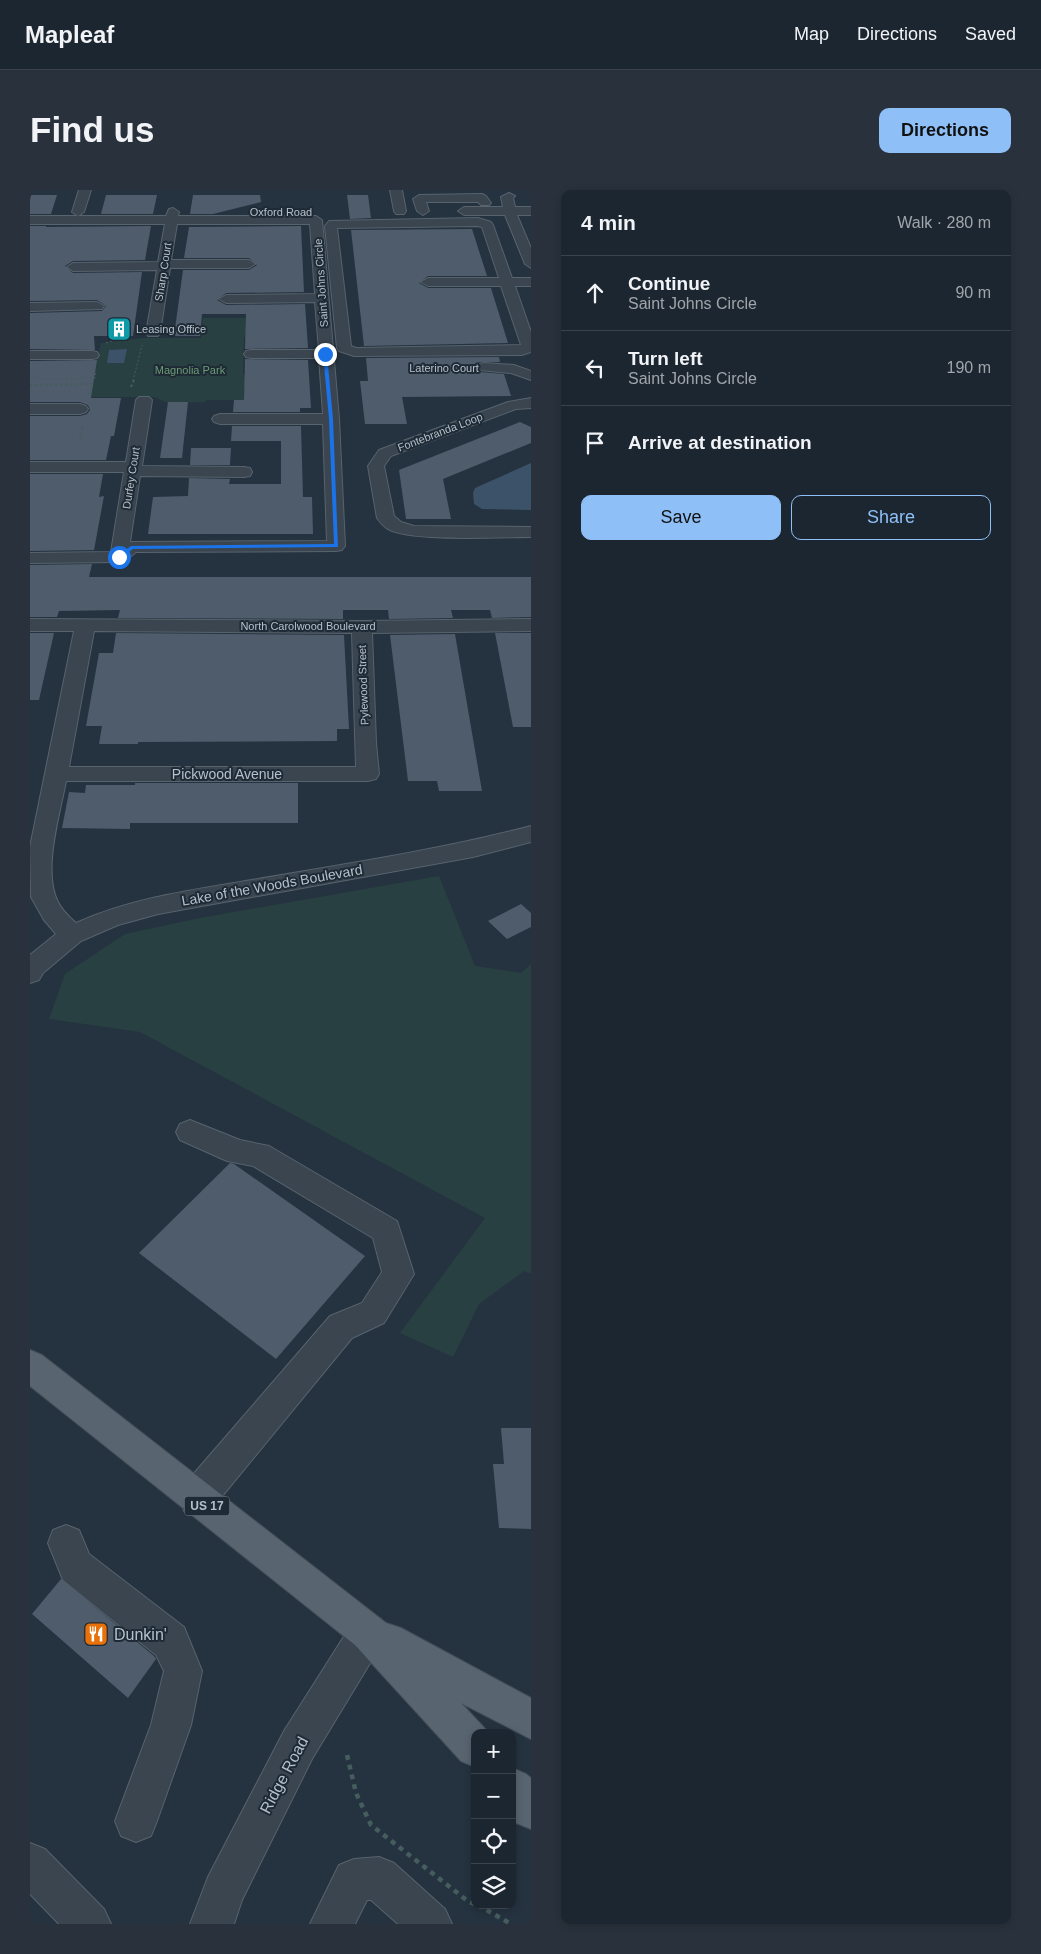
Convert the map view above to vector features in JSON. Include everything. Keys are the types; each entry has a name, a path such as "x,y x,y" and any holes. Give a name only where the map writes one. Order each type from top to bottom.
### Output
{"main road":[{"name":"US 17","path":"30,1366 368,1632 471,1743"},
{"name":"US 17","path":"368,1632 531,1719"},
{"path":"516,1792 531,1808"}],"street":[{"path":"78,212 85,190"},
{"path":"396,190 400,211"},
{"path":"511,194 508,197 510,211 531,264"},
{"path":"323,214 400,211 531,211"},
{"path":"30,212 172,216"},
{"name":"Saint Johns Circle","path":"30,220 323,214 318,264 323,298 325,354 331,419 336,546 131,547 119,557 30,558"},
{"name":"Sharp Court","path":"149,335 172,216"},
{"path":"339,223 483,223 488,225 507,282 530,347 528,350 348,351 344,348 331,226 339,223"},
{"path":"73,267 249,264"},
{"path":"428,282 531,282"},
{"path":"226,299 323,298"},
{"path":"30,306 96,306"},
{"path":"30,355 92,354"},
{"path":"252,354 325,354"},
{"name":"Laterino Court","path":"472,368 514,368 531,376"},
{"name":"Durfey Court","path":"119,557 133,469 137,395"},
{"name":"Fontebranda Loop","path":"531,403 513,405 385,453 376,466 386,518 395,526 414,531 531,532"},
{"path":"30,410 80,409"},
{"path":"220,419 331,419"},
{"path":"30,467 244,472"},
{"name":"North Carolwood Boulevard","path":"30,625 362,627 531,625"},
{"path":"72,934 51,913 40,888 41,850 85,626"},
{"name":"Pylewood Street","path":"362,627 365,743"},
{"name":"Pickwood Avenue","path":"55,774 368,774 365,743"},
{"name":"Lake of the Woods Boulevard","path":"30,973 34,966 72,934 110,918 158,905 473,849 531,834"},
{"path":"190,1132 236,1152 259,1155 386,1230 398,1274 373,1313 341,1327 197,1498"},
{"path":"66,1543 76,1567 170,1641 184,1671 171,1725 136,1821"},
{"name":"Ridge Road","path":"212,1924 223,1892 298,1745 368,1632"},
{"path":"30,1864 89,1924"},
{"path":"332,1924 354,1880 379,1878 430,1924"}],"path":[{"path":"137,395 137,371 149,335"},
{"path":"347,1755 356,1793 371,1825 471,1902"},
{"path":"487,1909 511,1924"}],"green space":[{"name":"Magnolia Park","path":"203,318 283,318 283,337 244,337 243,375 276,375 276,400 206,400 205,402 168,403 154,397 87,397 101,343 143,338 201,338"},
{"path":"439,876 475,966 521,973 531,964 531,1274 524,1271 479,1304 453,1357 400,1333 485,1218 140,1032 49,1019 65,974 125,934 205,917"}],"water":[{"path":"127,349 124,363 107,363 109,350"},
{"path":"531,463 531,510 482,509 474,504 473,493 475,488"}],"building":[{"path":"30,195 57,195 51,214 30,214"},
{"path":"106,195 157,195 153,214 101,214"},
{"path":"193,195 260,195 261,202 213,214 190,214"},
{"path":"347,195 368,195 371,218 350,219"},
{"path":"30,226 151,226 145,260 73,261 65,266 73,273 142,272 133,336 94,336 95,350 30,349 30,313 102,311 106,306 97,300 30,301"},
{"path":"301,226 304,292 226,293 217,300 226,305 305,304 308,348 245,349 246,314 202,314 200,336 174,336 183,270 249,270 257,265 249,258 184,258 189,227"},
{"path":"472,229 487,276 428,276 419,283 428,288 491,288 508,343 364,346 351,230"},
{"path":"499,357 500,362 479,362 475,368 479,372 504,374 511,396 402,397 407,424 365,424 360,381 368,381 366,358"},
{"path":"245,359 308,360 311,408 300,408 300,412 233,412 234,400 244,400"},
{"path":"97,360 91,398 121,398 114,436 111,436 106,460 30,460 30,416 80,416 87,414 90,410 88,405 80,402 30,402 30,361"},
{"path":"168,402 188,402 182,458 160,458"},
{"path":"520,422 531,427 531,443 443,479 451,519 406,519 399,470"},
{"path":"232,426 301,426 303,497 312,497 313,534 148,534 153,497 188,496 189,478 230,479 229,484 281,484 281,441 231,441"},
{"path":"191,448 231,448 230,465 190,465"},
{"path":"30,474 103,474 99,497 104,496 94,550 30,551"},
{"path":"92,564 89,577 531,577 531,617 492,618 490,610 451,610 453,618 389,619 388,610 343,610 343,619 118,618 120,610 59,611 57,617 30,617 30,565"},
{"path":"30,633 54,633 39,700 30,700"},
{"path":"116,633 344,635 349,729 337,729 337,741 138,742 138,744 99,744 102,726 86,726 99,653 113,653"},
{"path":"495,633 531,633 531,727 513,727"},
{"path":"455,634 482,791 439,791 437,781 408,781 390,635"},
{"path":"135,783 298,783 298,823 130,823 130,829 62,828 69,792 85,793 86,785 135,785"},
{"path":"521,904 531,913 531,927 507,939 488,921"},
{"path":"230,1163 365,1256 276,1359 139,1253"},
{"path":"501,1428 531,1428 531,1529 499,1528 493,1464 504,1464"},
{"name":"Dunkin'","path":"61,1579 156,1659 128,1698 32,1614"}],"place":[{"name":"Leasing Office","path":"119,329"},
{"name":"Dunkin'","path":"96,1634"}],"route":[{"path":"119,557 131,547 336,546 331,419 325,354"}]}
